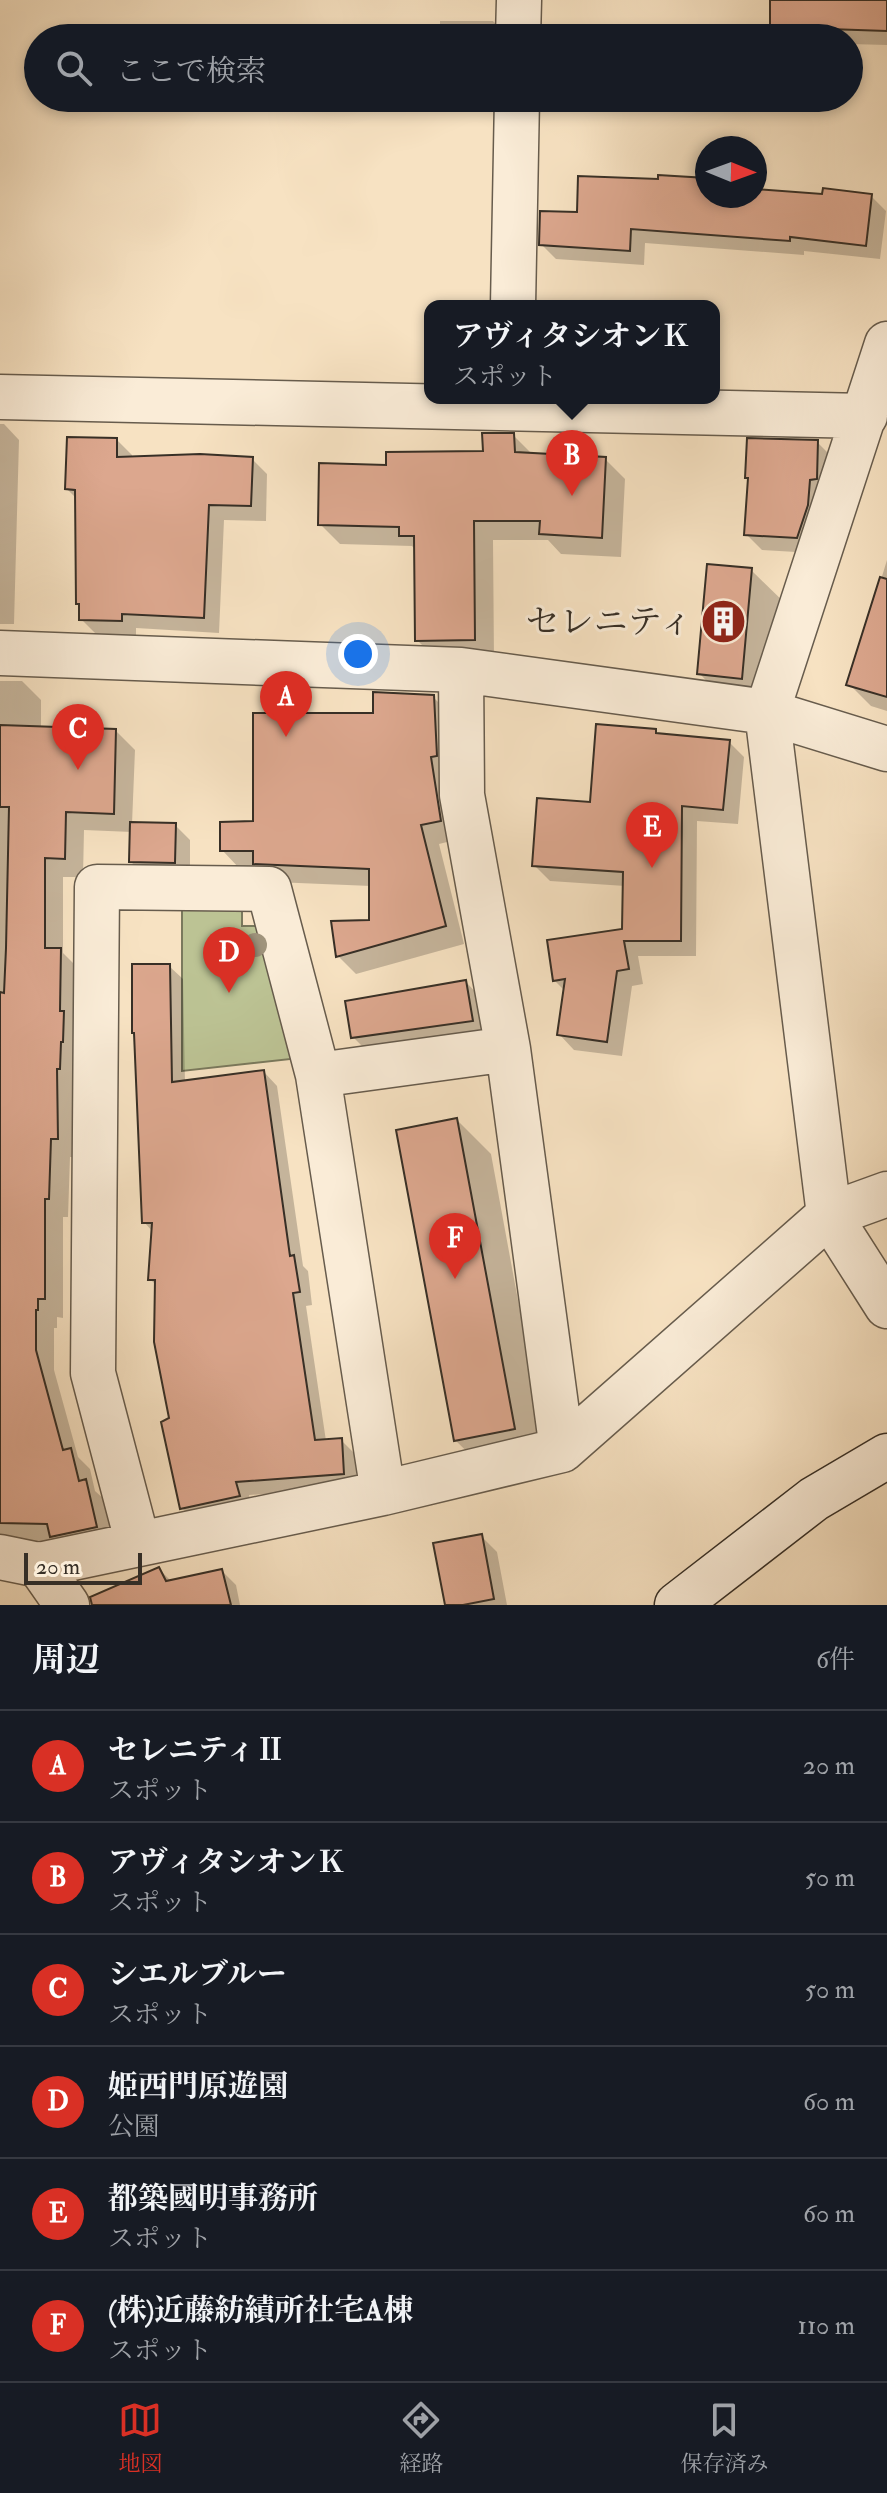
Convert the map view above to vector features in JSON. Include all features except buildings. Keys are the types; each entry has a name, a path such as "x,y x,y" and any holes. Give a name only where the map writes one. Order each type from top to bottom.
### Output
{"street":[{"path":"518,24 519,0"},
{"path":"513,300 517,112"},
{"path":"887,344 767,712 829,1215 887,1306"},
{"path":"0,397 424,401"},
{"path":"562,404 865,416"},
{"path":"0,653 461,670 767,712 887,749"},
{"path":"461,670 462,795 508,1049 562,1450"},
{"path":"138,1544 93,1373 97,887 269,889 318,1075 383,1493"},
{"path":"318,1075 508,1049"},
{"path":"20,1561 138,1544 383,1493 562,1450 829,1215 887,1194"},
{"path":"677,1605 814,1499 887,1456"},
{"path":"20,1561 67,1605"}],"green space":[{"path":"182,907 242,908 242,926 262,926 291,1059 182,1071"}],"place":[{"name":"アヴィタシオンＫ","path":"572,496"},
{"name":"セレニティ","path":"724,621"},
{"name":"セレニティⅡ","path":"286,737"},
{"name":"シエルブルー","path":"78,770"},
{"name":"都築國明事務所","path":"652,868"},
{"name":"姫西門原遊園","path":"229,993"},
{"name":"(株)近藤紡績所社宅A棟","path":"455,1279"}]}
